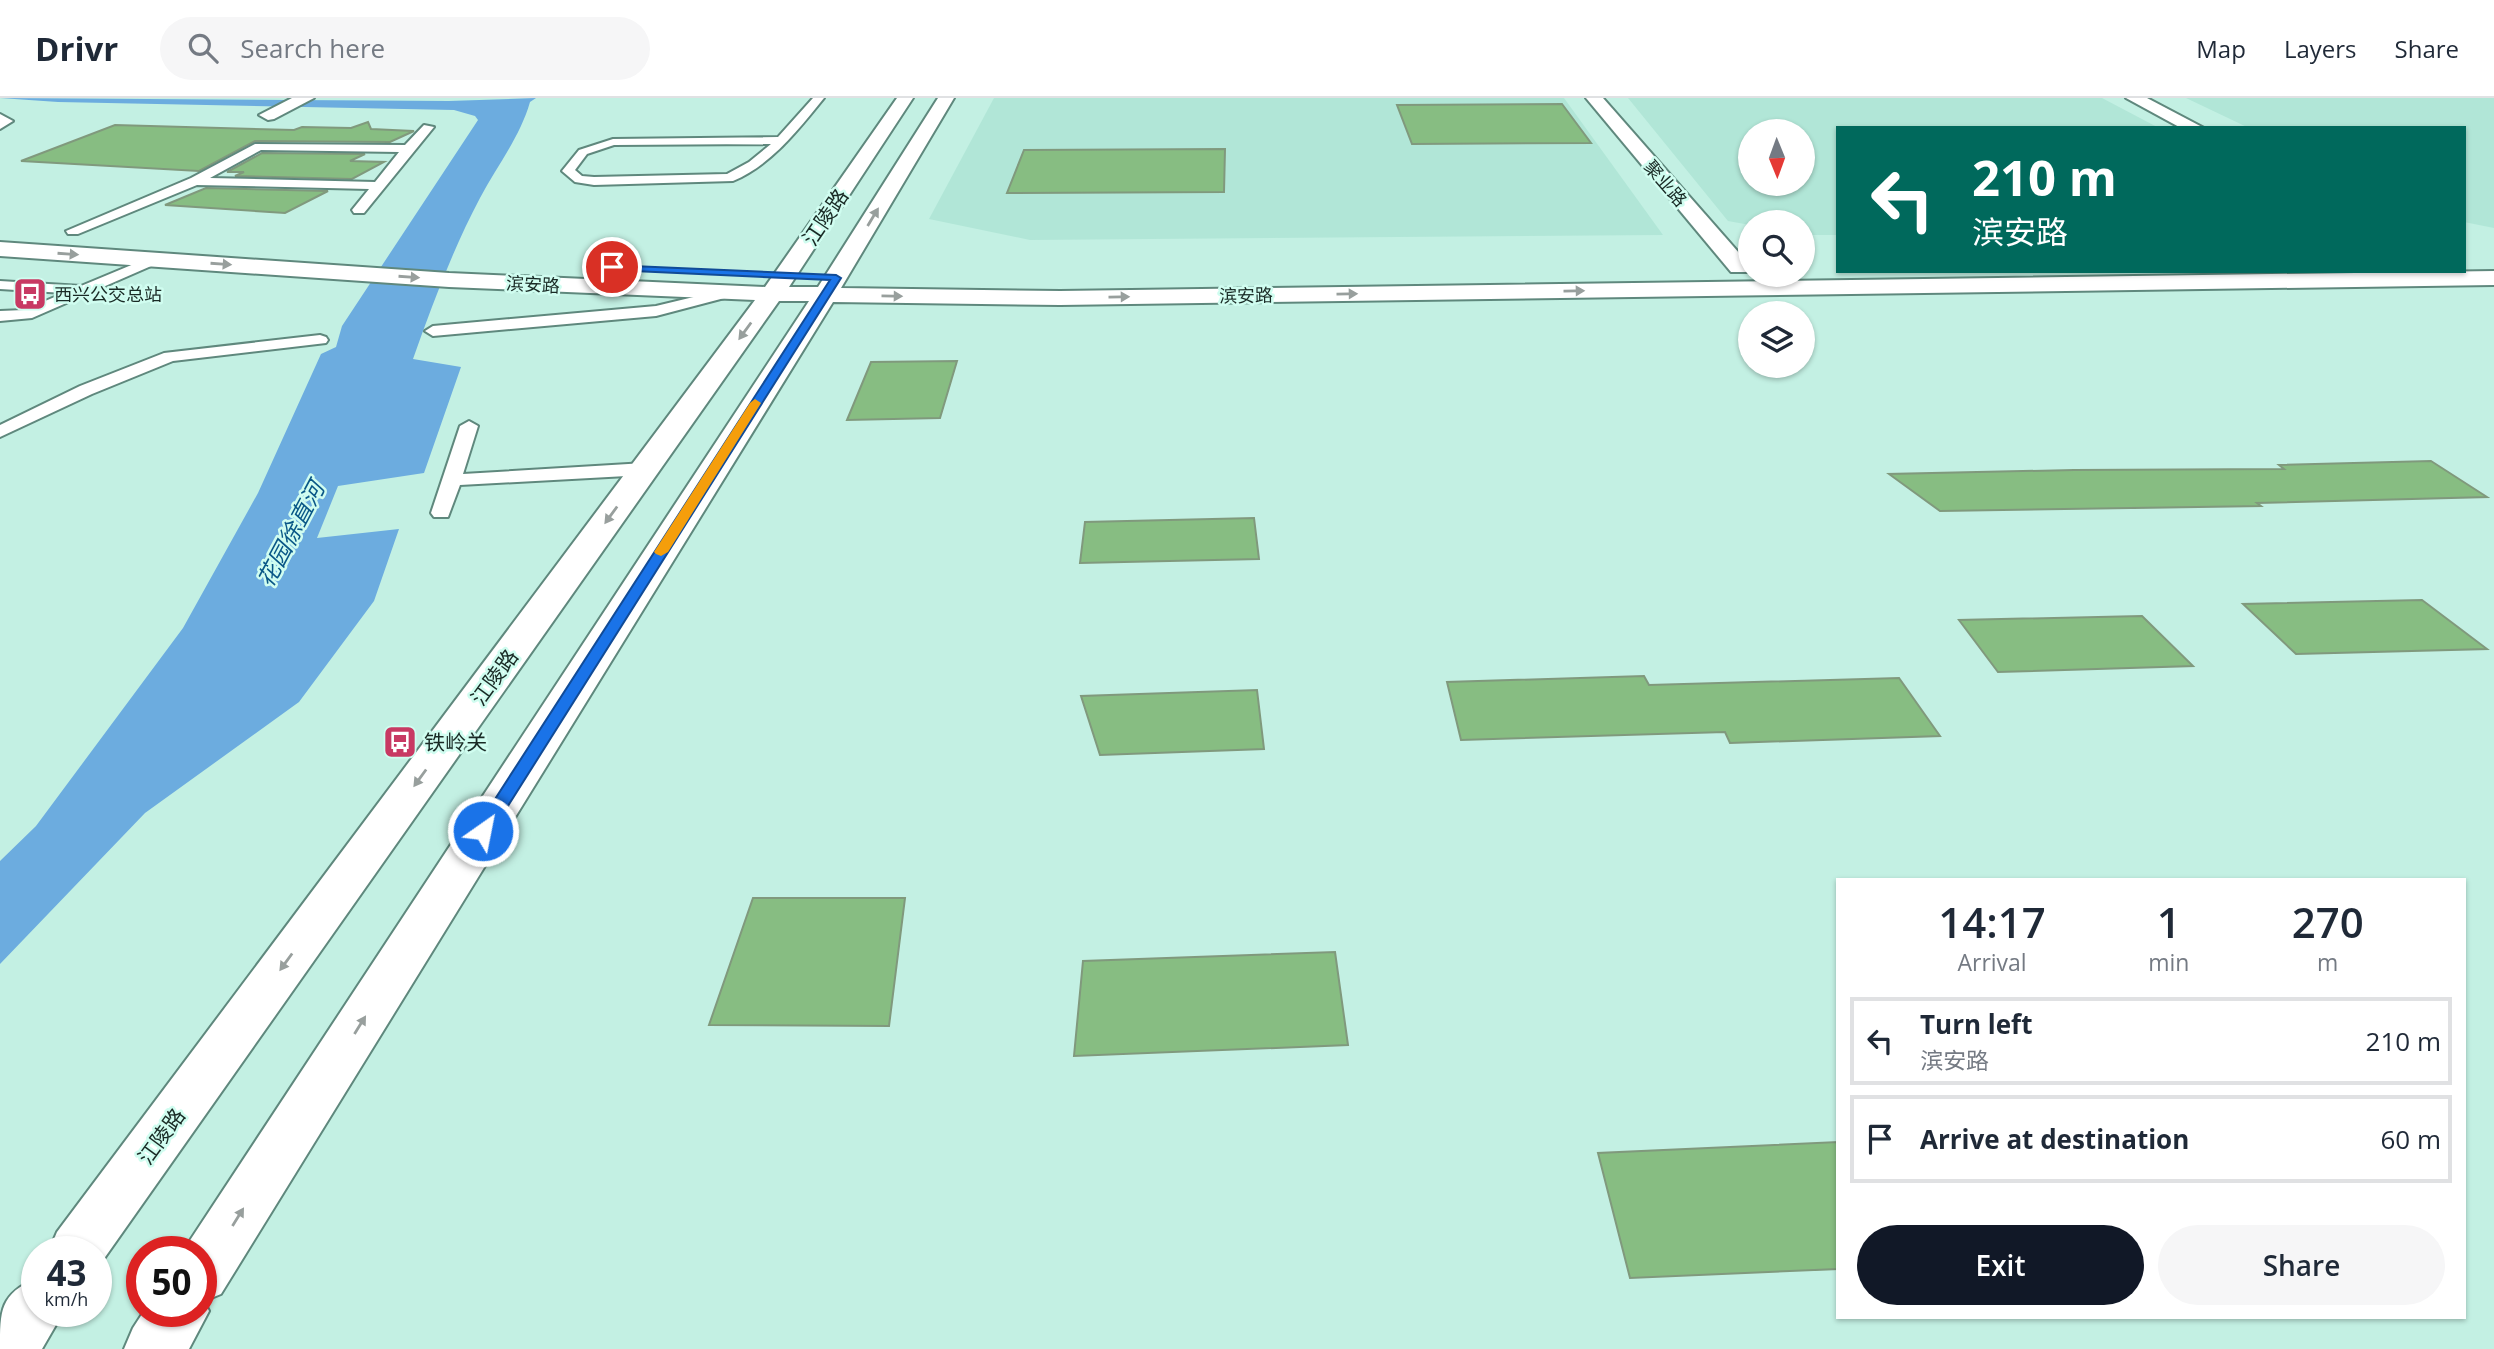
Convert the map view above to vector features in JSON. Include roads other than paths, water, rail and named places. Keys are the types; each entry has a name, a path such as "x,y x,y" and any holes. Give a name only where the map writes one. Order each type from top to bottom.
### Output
{"main road":[{"path":"268,115 306,98"},
{"name":"江陵路","path":"87,1236 779,285 905,98"},
{"name":"江陵路","path":"217,1250 830,286 946,98"},
{"name":"聚业路","path":"1594,98 1738,259"},
{"path":"2134,98 2191,126"},
{"path":"48,229 114,234"},
{"name":"滨安路","path":"0,249 449,280 727,293 779,285"},
{"path":"2466,259 2494,258"},
{"path":"2466,260 2494,276"},
{"name":"滨安路","path":"544,263 779,285 1060,298 2494,276"},
{"path":"1815,266 1836,266"},
{"name":"滨安路","path":"830,286 1208,275 1738,267"},
{"path":"5,1349 21,1327"},
{"path":"154,1349 168,1327"}],"lane":[{"path":"778,140 613,142 583,152 568,171 579,179 594,181 729,178 743,174 778,140 819,98"},
{"path":"0,117 7,121 0,126"},
{"path":"359,210 428,127"},
{"path":"72,231 195,181 259,146 408,149"},
{"path":"195,181 378,186"},
{"path":"0,316 27,315 153,260"},
{"path":"0,285 83,290"},
{"path":"433,331 656,311 727,293"},
{"path":"0,300 52,305"},
{"path":"0,432 86,390 170,356 320,340"},
{"path":"441,513 469,426"},
{"path":"452,480 645,469"}],"water":[{"name":"花园徐直河","path":"0,98 449,101 536,98 530,102 514,139 461,237 413,359 461,367 424,473 338,486 317,538 399,529 374,601 299,702 145,813 0,964 0,861 36,826 183,628 258,493 321,354 336,347 342,326 478,120 475,116 454,110 58,102"}],"place":[{"name":"西兴公交总站","path":"30,294"},
{"name":"铁岭关","path":"400,742"}]}
